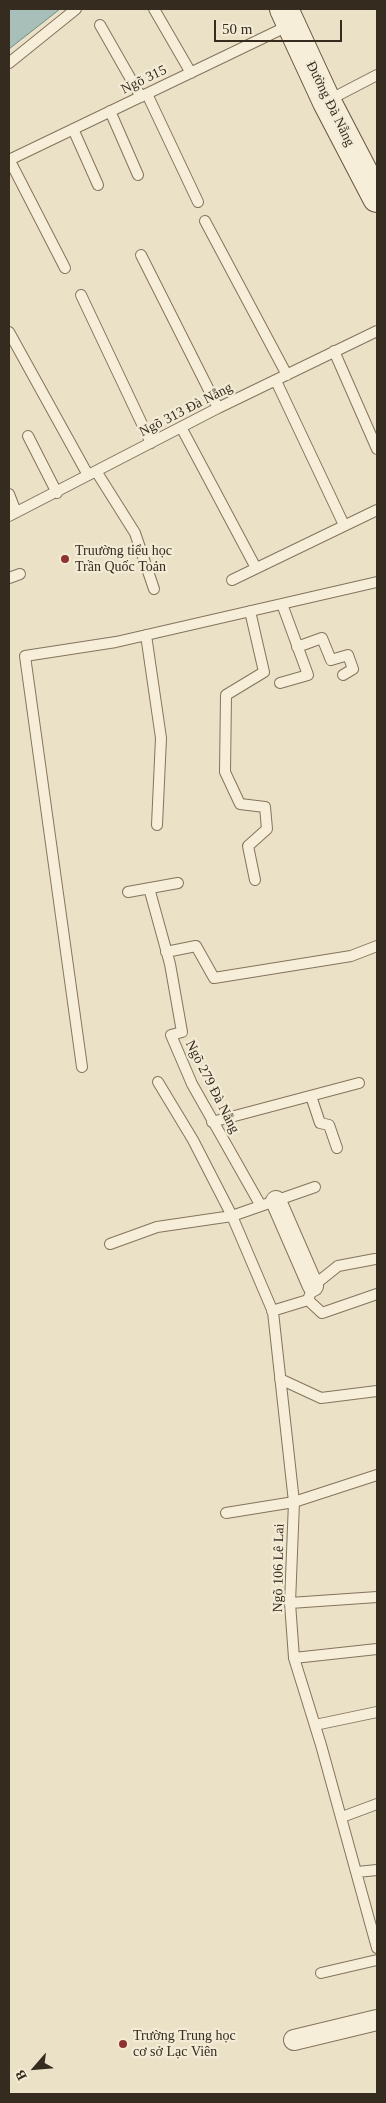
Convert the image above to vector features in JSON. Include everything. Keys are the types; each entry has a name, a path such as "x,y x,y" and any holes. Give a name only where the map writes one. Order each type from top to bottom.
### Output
{"main road":[{"name":"Đường Đà Nẵng","path":"288,17 327,102 377,198"}],"street":[{"path":"268,1203 311,1293"},
{"path":"294,2040 377,2020"}],"lane":[{"path":"9,63 76,9"},
{"path":"154,9 191,73"},
{"name":"Ngõ 315","path":"9,160 191,73 288,17"},
{"path":"100,25 144,95 198,202"},
{"path":"327,102 377,75"},
{"path":"110,112 138,175"},
{"path":"73,129 98,184"},
{"path":"9,160 65,268"},
{"path":"205,221 287,375"},
{"path":"141,254 218,408"},
{"path":"81,295 151,443"},
{"name":"Ngõ 313 Đà Nẵng","path":"12,514 218,408 377,331"},
{"path":"9,332 92,473 135,533 154,589"},
{"path":"334,351 377,449"},
{"path":"276,381 344,525"},
{"path":"181,427 256,568"},
{"path":"28,436 57,492"},
{"path":"9,494 12,514"},
{"path":"232,580 377,510"},
{"path":"9,578 20,574"},
{"path":"82,1067 25,656 72,650 146,635 377,582"},
{"path":"280,683 308,675 282,604"},
{"path":"250,611 264,672 226,696 225,772 240,804 265,807 267,828 248,846 255,880"},
{"path":"146,635 161,738 156,825"},
{"path":"297,647 322,638 331,660 348,655 353,669 343,675"},
{"path":"128,892 178,883"},
{"name":"Ngõ 279 Đà Nẵng","path":"149,888 166,952 182,1032 171,1035 192,1084 212,1122 268,1203"},
{"path":"166,952 196,946 214,978 351,956 377,946"},
{"name":"Ngõ 106 Lê Lai","path":"158,1082 193,1140 232,1216 272,1311 294,1502 290,1603 294,1658 342,1817 377,1948"},
{"path":"212,1122 359,1083"},
{"path":"311,1096 320,1122 329,1125 337,1148"},
{"path":"110,1244 158,1227 232,1216 315,1187"},
{"path":"272,1311 311,1293 338,1266 375,1259"},
{"path":"311,1293 322,1312 377,1294"},
{"path":"280,1379 321,1398 377,1392"},
{"path":"226,1513 294,1502 377,1475"},
{"path":"290,1603 377,1597"},
{"path":"294,1658 377,1649"},
{"path":"315,1725 377,1712"},
{"path":"342,1817 377,1804"},
{"path":"357,1872 377,1870"},
{"path":"322,1973 377,1960"}],"water":[{"path":"9,9 60,9 9,49"}],"place":[{"name":"Truường tiểu học Trần Quốc Toản","path":"65,559"},
{"name":"Trường Trung học cơ sở Lạc Viên","path":"123,2044"}]}
